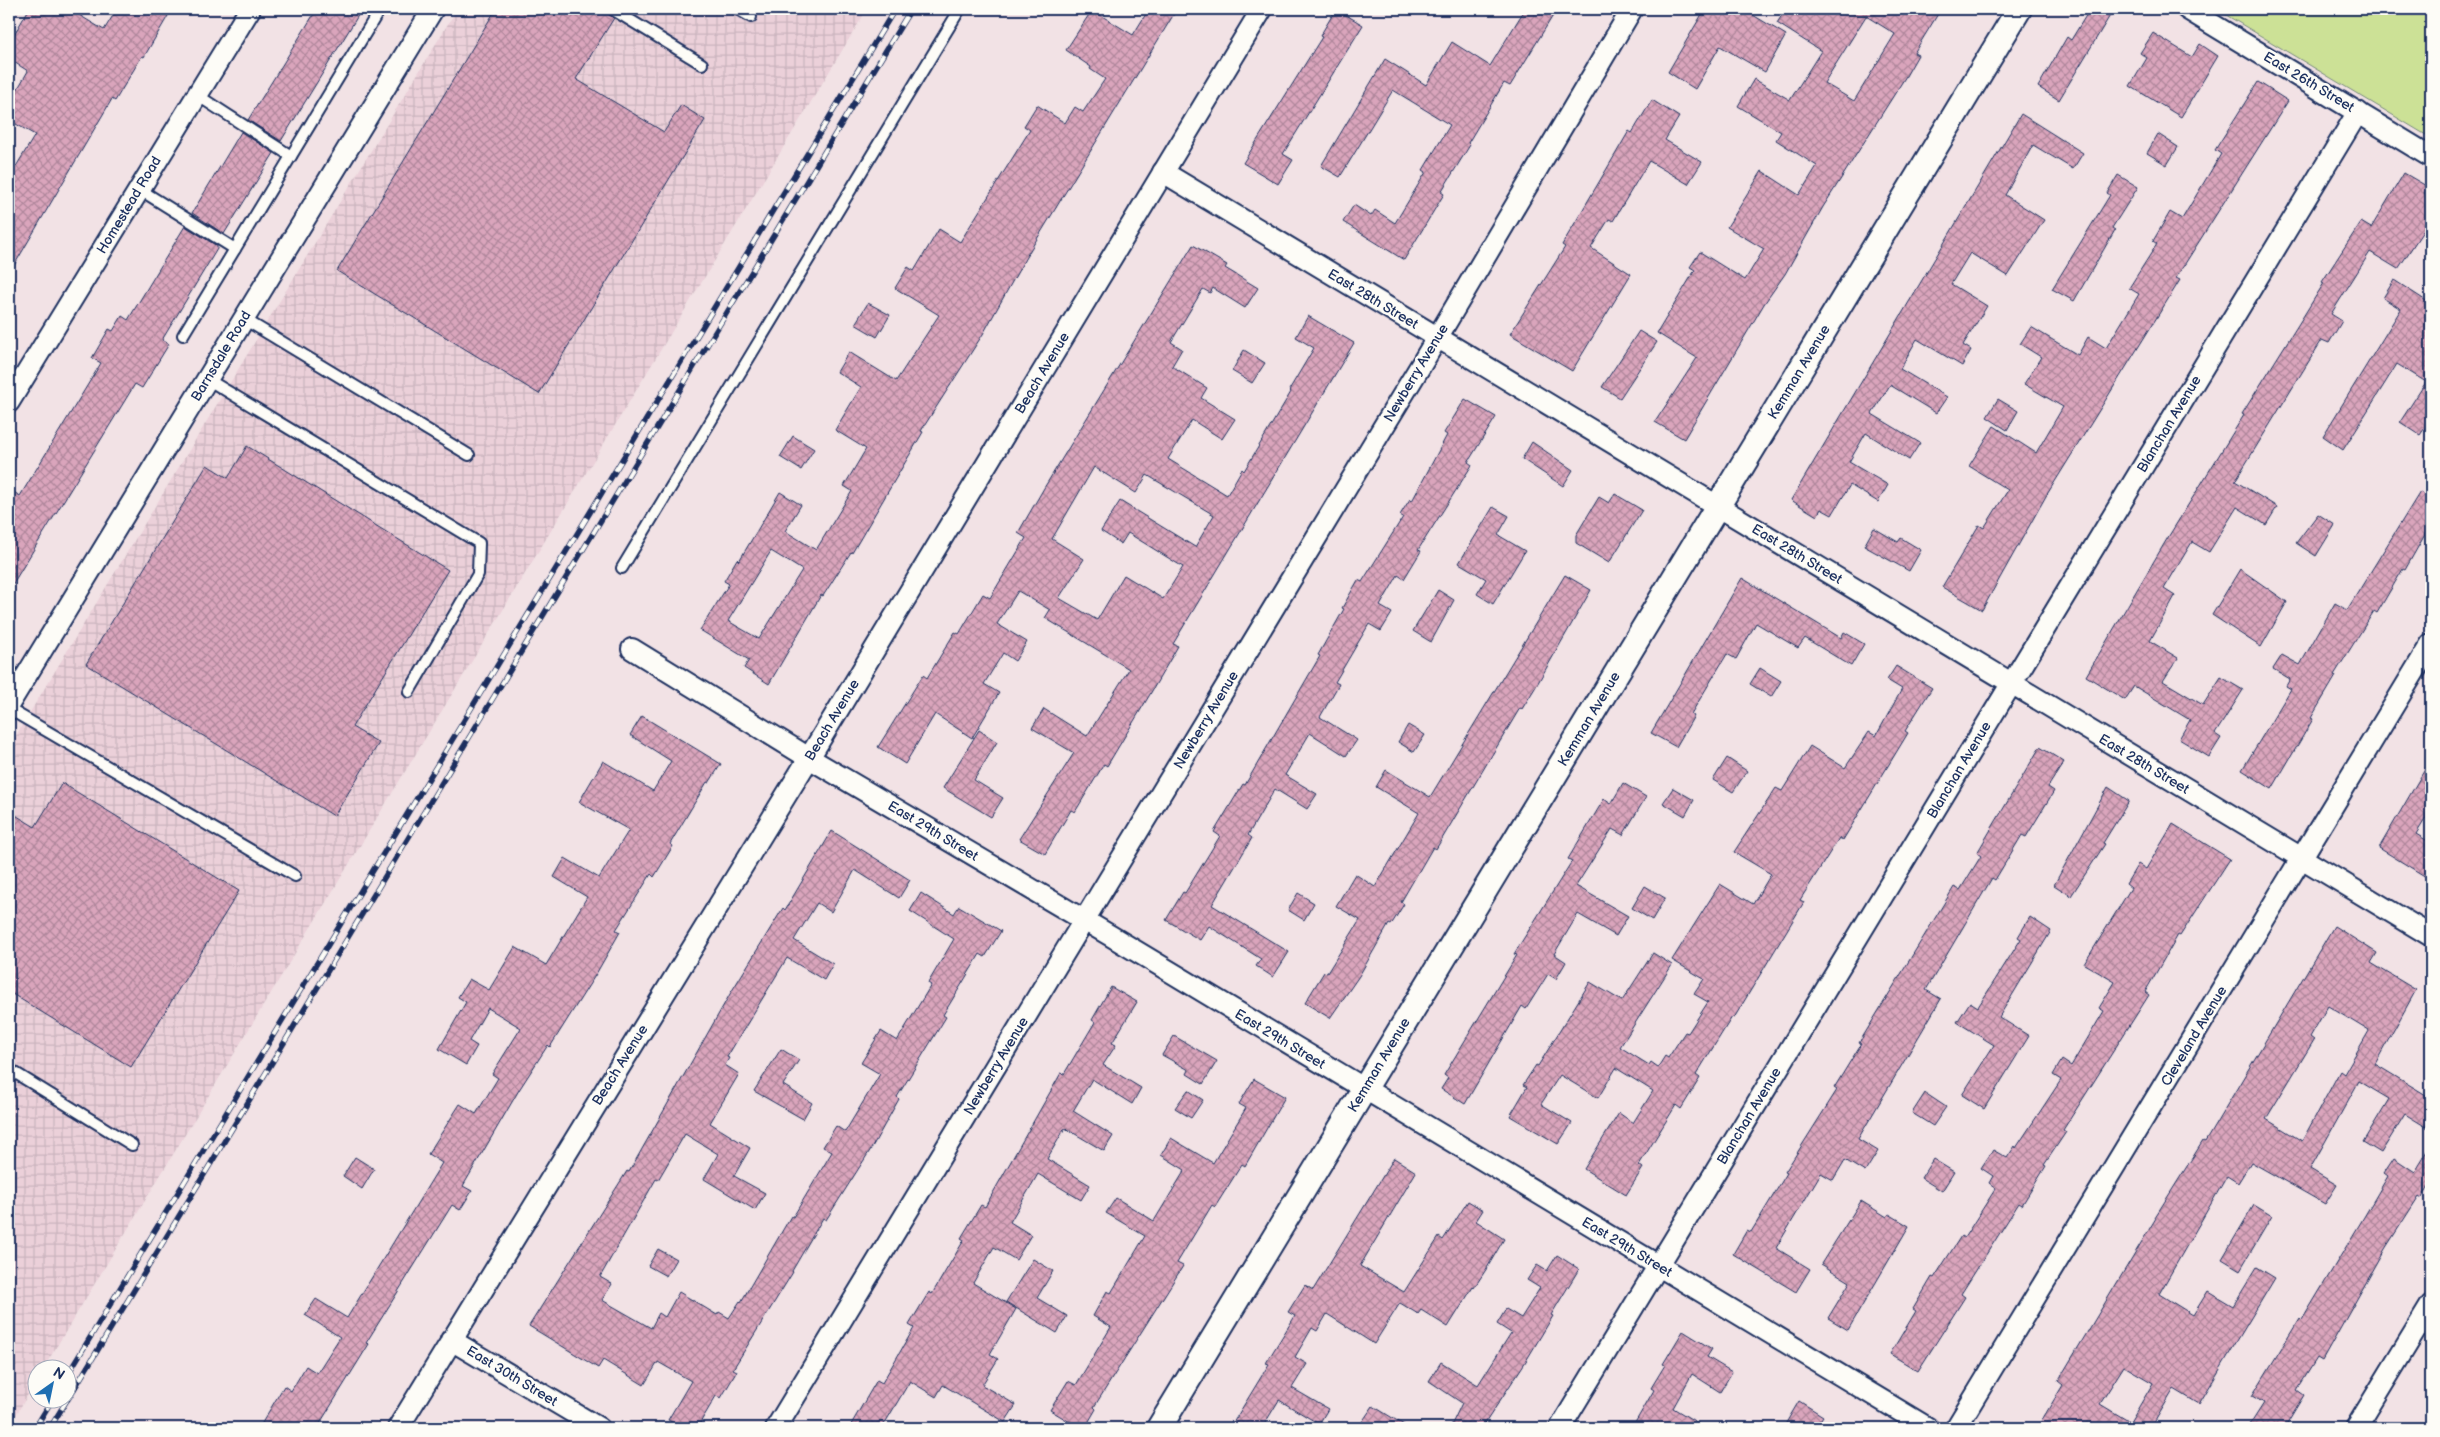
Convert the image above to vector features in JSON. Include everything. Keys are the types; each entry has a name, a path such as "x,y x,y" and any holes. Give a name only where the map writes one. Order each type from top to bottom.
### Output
{"street":[{"name":"Homestead Road","path":"9,402 250,9"},
{"name":"Barnsdale Road","path":"9,704 433,9"},
{"name":"Beach Avenue","path":"398,1428 809,758 1262,9"},
{"name":"Newberry Avenue","path":"776,1428 1437,338 1632,9"},
{"name":"Kemman Avenue","path":"1159,1428 2019,9"},
{"name":"East 26th Street","path":"2187,9 2431,156"},
{"name":"Blanchan Avenue","path":"1560,1428 2358,112"},
{"name":"East 28th Street","path":"1163,172 2431,936"},
{"name":"Cleveland Avenue","path":"1956,1428 2431,644"},
{"name":"East 29th Street","path":"632,649 809,758 1085,921 1928,1428"},
{"path":"2356,1428 2431,1305"},
{"name":"East 30th Street","path":"451,1340 599,1428"}],"lane":[{"path":"183,335 380,9"},
{"path":"612,9 702,64"},
{"path":"737,9 751,17"},
{"path":"622,568 960,9"},
{"path":"197,95 291,156"},
{"path":"139,189 235,249"},
{"path":"244,319 469,455"},
{"path":"207,379 479,543 478,574 409,692"},
{"path":"9,709 295,876"},
{"path":"9,1069 132,1145"}],"shaded area":[{"path":"457,9 862,9 866,11 48,1360 28,1360 28,1394 9,1427 9,747"}],"green space":[{"path":"2216,9 2431,9 2431,138"}],"building":[{"path":"29,9 69,9 104,30 117,9 172,9 115,101 112,99 9,274 9,178 35,135 9,120 9,104 28,71 9,59 9,43"},
{"path":"317,9 362,9 281,141 248,120"},
{"path":"496,9 601,9 614,18 576,79 664,132 681,105 705,120 539,394 337,271"},
{"path":"1149,9 1177,9 1026,257 983,334 921,431 923,432 852,553 823,596 821,595 769,684 744,668 749,660 700,630 729,584 724,581 737,559 739,561 780,492 801,505 785,531 816,550 852,491 844,486 866,449 835,430 861,387 837,372 849,352 896,381 939,315 895,288 908,267 914,271 939,229 960,242 1030,130 1024,126 1037,105 1065,123 1075,107 1083,112 1105,79 1066,50 1092,10 1133,35","holes":["771,551 802,570 759,639 728,621"]},
{"path":"1336,9 1363,25 1283,154 1293,160 1278,184 1243,163 1322,37 1320,36"},
{"path":"1525,9 1557,9 1510,86 1504,83 1468,143 1470,145 1441,192 1444,194 1404,260 1343,222 1354,205 1371,216 1375,210 1395,223 1426,172 1423,170 1450,125 1393,90 1340,177 1321,166 1385,59 1426,85 1452,42 1490,66"},
{"path":"1705,9 1743,9 1786,35 1765,72 1720,46 1695,89 1668,72"},
{"path":"1786,9 1941,9 1914,53 1918,55 1906,76 1823,207 1785,274 1764,304 1684,439 1655,422 1697,358 1657,333 1695,270 1690,267 1700,252 1745,280 1764,249 1727,227 1762,171 1799,195 1817,166 1776,140 1781,132 1738,106 1754,79 1790,100 1821,51 1777,23","holes":["1866,16 1895,34 1854,101 1824,83"]},
{"path":"2090,9 2114,9 2059,100 2038,87 2067,37 2071,40"},
{"path":"2153,33 2192,57 2200,44 2218,56 2181,117 2130,86 2147,58 2140,53"},
{"path":"2258,82 2288,101 2176,278 2180,280 2046,496 1982,610 1942,587 1979,525 1984,528 2008,490 1969,466 1994,426 2036,453 2063,407 2024,384 2041,357 2020,344 2031,327 2078,355 2088,337 2106,348 2139,294 2129,288 2157,244 2153,241 2170,212 2182,219 2221,154 2215,150"},
{"path":"1652,100 1679,117 1665,140 1702,162 1688,184 1649,161 1613,221 1609,219 1591,248 1631,274 1572,371 1510,334 1565,247 1562,245 1629,131 1632,133"},
{"path":"2021,114 2083,153 2073,169 2033,145 2005,195 2044,220 2008,276 1970,253 1951,284 1987,306 1963,345 1971,350 1962,366 1917,339 1900,369 1947,397 1936,413 1890,385 1872,414 1920,443 1909,460 1866,433 1849,462 1888,485 1878,502 1850,485 1832,515 1821,509 1817,516 1791,500"},
{"path":"241,132 274,153 224,234 192,213"},
{"path":"2158,134 2178,147 2167,165 2147,153"},
{"path":"2404,173 2428,187 2424,193 2431,198 2431,219 2398,269 2370,252 2331,314 2342,321 2329,343 2322,340 2235,481 2277,507 2266,525 2237,507 2209,552 2192,542 2164,589 2175,596 2150,641 2178,658 2163,681 2203,705 2221,677 2243,690 2215,734 2221,738 2209,757 2179,739 2190,720 2134,686 2125,700 2086,676 2167,539 2244,415 2242,414 2324,283 2322,282 2361,222 2371,228"},
{"path":"2118,175 2138,187 2112,228 2115,230 2074,301 2052,289 2110,195 2107,193"},
{"path":"185,226 217,246 217,249 162,340 169,344 142,388 135,384 9,590 9,489 20,496 101,363 92,358 109,329 113,331 122,316 128,320"},
{"path":"1193,245 1227,265 1225,268 1258,288 1245,308 1213,288 1210,293 1203,289 1171,342 1182,349 1172,366 1207,388 1201,398 1235,419 1222,439 1192,420 1168,459 1227,495 1242,469 1244,471 1291,392 1289,390 1314,348 1296,337 1308,316 1354,343 1173,644 1178,646 1107,766 1104,764 1075,812 1071,810 1045,854 1019,839 1074,753 1032,728 1044,709 1087,736 1129,669 1045,618 1050,610 1018,591 997,624 1027,642 1015,661 1003,653 984,684 999,693 972,738 935,714 905,764 878,747 923,675 927,678 955,632 959,634 983,594 990,598 1026,538 1018,533","holes":["1094,467 1136,493 1147,475 1214,515 1195,547 1120,501 1101,531 1121,544 1128,533 1183,567 1163,599 1124,575 1097,620 1059,598 1084,559 1052,539"]},
{"path":"2394,280 2431,304 2431,419 2420,435 2400,422 2426,382 2397,364 2343,450 2323,436 2401,309 2383,298"},
{"path":"868,303 890,315 877,337 855,324"},
{"path":"1639,331 1657,342 1620,398 1602,387"},
{"path":"1244,350 1265,363 1252,383 1232,371"},
{"path":"1465,399 1496,417 1468,462 1472,465 1418,550 1421,551 1404,579 1398,575 1380,606 1392,613 1381,631 1369,624 1335,682 1339,684 1320,717 1357,740 1346,756 1310,733 1285,775 1317,794 1307,809 1275,789 1248,835 1252,838 1212,905 1289,952 1273,977 1256,966 1261,959 1209,926 1200,940 1166,920 1220,836 1214,832 1243,784 1245,785 1320,656 1318,655 1358,580 1362,582 1403,517 1400,515 1410,499 1412,501 1447,435 1444,433"},
{"path":"1998,399 2018,411 2007,430 1987,417"},
{"path":"793,436 814,449 801,470 780,457"},
{"path":"1532,442 1573,470 1563,486 1522,459"},
{"path":"247,446 448,570 352,727 379,743 334,816 86,664 207,465 228,478"},
{"path":"2420,492 2431,499 2431,524 2405,570 2403,569 2377,613 2374,611 2334,675 2336,676 2311,718 2313,719 2272,789 2242,770 2291,689 2286,686 2290,679 2273,669 2282,655 2300,665 2335,603 2347,610"},
{"path":"1615,494 1642,510 1609,563 1576,543 1576,535 1599,497 1609,503"},
{"path":"1493,507 1509,516 1498,535 1525,551 1493,604 1477,594 1486,579 1459,563"},
{"path":"2318,514 2335,525 2316,556 2296,543"},
{"path":"1874,528 1898,542 1901,538 1921,550 1909,571 1864,546"},
{"path":"2240,569 2287,602 2261,647 2212,615"},
{"path":"1565,575 1591,590 1535,688 1522,709 1520,708 1436,849 1433,847 1401,902 1404,904 1391,925 1389,924 1359,976 1330,1018 1305,1003 1324,972 1327,973 1360,920 1336,906 1355,874 1375,887 1419,813 1376,787 1386,770 1430,797"},
{"path":"1742,578 1841,638 1844,632 1864,644 1851,666 1805,638 1798,648 1756,623 1736,659 1727,654 1691,714 1694,716 1676,747 1651,733"},
{"path":"1438,590 1454,600 1431,642 1413,631"},
{"path":"1896,666 1932,688 1905,731 1908,733 1843,840 1839,838 1800,900 1804,902 1734,1018 1732,1017 1696,1075 1700,1078 1681,1109 1676,1105 1639,1165 1643,1168 1626,1195 1584,1169 1619,1113 1633,1123 1653,1091 1616,1068 1598,1098 1560,1075 1541,1104 1572,1123 1558,1144 1510,1116 1527,1087 1523,1085 1536,1065 1538,1066 1590,982 1622,1001 1653,953 1672,965 1620,1047 1649,1065 1651,1062 1658,1067 1665,1056 1668,1058 1685,1032 1688,1033 1708,1002 1694,994 1704,979 1672,960 1720,884 1753,904 1771,874 1734,852 1776,788 1782,791 1810,746 1845,768 1869,732 1876,736 1902,689 1887,680"},
{"path":"1760,668 1781,681 1771,697 1750,684"},
{"path":"642,716 721,764 709,783 707,782 670,844 673,846 654,877 651,874 616,930 620,932 596,974 550,1047 548,1045 519,1090 463,1186 472,1191 460,1210 452,1205 366,1343 369,1344 317,1428 259,1428 284,1386 291,1391 306,1366 317,1373 340,1337 305,1315 316,1299 347,1318 442,1163 428,1154 460,1104 476,1114 498,1078 492,1074 521,1028 488,1008 469,1041 477,1046 466,1065 439,1049 466,1002 458,997 469,979 489,990 515,947 546,965 587,897 554,877 565,858 599,878 629,830 579,802 603,761 653,791 671,761 630,735"},
{"path":"1408,725 1425,735 1414,752 1398,742"},
{"path":"979,730 997,742 974,780 1003,798 991,817 943,788"},
{"path":"2040,747 2064,762 2048,787 2054,791 2026,837 2022,835 1995,880 1992,878 1926,990 1941,999 1858,1139 1878,1151 1865,1172 1845,1160 1833,1180 1821,1173 1776,1248 1810,1269 1796,1292 1733,1254 1747,1230 1751,1232 1787,1173 1785,1172 1837,1090 1834,1088 1861,1044 1859,1043 1954,887 1960,890 1981,856 1977,853"},
{"path":"1727,758 1747,771 1733,792 1713,780"},
{"path":"2431,759 2431,810 2416,834 2431,843 2431,880 2379,848"},
{"path":"62,783 239,891 131,1067 9,992 9,811 35,827"},
{"path":"1623,783 1646,797 1623,835 1612,829 1576,886 1628,916 1616,936 1578,914 1554,954 1566,962 1556,979 1548,974 1526,1009 1522,1006 1465,1104 1441,1089 1448,1078 1444,1075 1517,955 1514,954 1572,861 1568,859 1604,799 1611,804"},
{"path":"2108,787 2129,801 2103,843 2105,844 2071,896 2054,885"},
{"path":"1673,788 1694,800 1685,816 1663,803"},
{"path":"2173,824 2230,859 2180,936 2178,935 2145,992 2149,995 2063,1130 2066,1132 2044,1165 2046,1166 2022,1205 2019,1203 1961,1294 1965,1297 1918,1371 1890,1354 1916,1311 1913,1309 1932,1277 1934,1278 1961,1236 1964,1238 1996,1188 1989,1183 1993,1176 1981,1168 1993,1150 2007,1158 2015,1146 2016,1148 2061,1080 2053,1075 2062,1060 2071,1066 2104,1011 2099,1008 2115,982 2084,964 2131,888 2126,884 2138,864 2146,869"},
{"path":"832,831 910,880 899,898 855,870 831,912 817,903 794,940 833,964 824,980 787,958 727,1057 729,1058 725,1065 739,1074 710,1123 750,1148 734,1176 765,1193 755,1210 704,1179 718,1154 685,1134 658,1180 656,1179 600,1277 612,1284 602,1300 651,1328 659,1313 665,1317 679,1292 717,1315 719,1312 729,1318 741,1302 791,1216 793,1217 832,1152 823,1147 836,1126 845,1132 880,1074 861,1063 881,1031 897,1041 931,985 928,983 954,939 910,911 921,893 954,914 959,906 1001,931 985,957 980,954 943,1015 946,1017 897,1097 899,1099 871,1149 826,1220 823,1218 793,1272 733,1369 737,1371 721,1398 716,1396 697,1428 682,1428 668,1420 691,1381 658,1362 644,1385 603,1360 598,1368 529,1326 627,1171 629,1172 730,994 783,908 785,910"},
{"path":"1645,886 1665,898 1652,920 1632,908"},
{"path":"1298,893 1314,903 1304,920 1288,910"},
{"path":"2030,917 2051,931 1999,1017 2029,1036 1984,1109 1962,1095 1994,1045 1957,1022 1970,1002 1978,1007 2021,939 2018,937"},
{"path":"2334,926 2377,953 2371,963 2416,990 2375,1064 2431,1098 2431,1130 2405,1114 2381,1153 2363,1142 2389,1099 2359,1081 2310,1169 2337,1185 2325,1204 2251,1162 2238,1183 2227,1176 2159,1294 2193,1315 2208,1291 2233,1306 2257,1267 2275,1278 2199,1404 2174,1389 2151,1428 2037,1428 2063,1385 2058,1381 2155,1217 2203,1141 2205,1142","holes":["2328,1006 2369,1031 2344,1074 2340,1071 2302,1141 2266,1119 2314,1040 2310,1037","2124,1366 2153,1383 2130,1422 2100,1404"]},
{"path":"1111,987 1137,1002 1112,1043 1116,1045 1103,1065 1141,1088 1132,1104 1092,1079 1073,1111 1113,1136 1104,1151 1065,1128 1047,1159 1090,1185 1081,1200 1038,1174 1010,1222 1031,1235 1016,1260 994,1247 973,1283 1016,1309 990,1354 998,1359 982,1385 1016,1405 1005,1422 943,1385 936,1397 910,1381 882,1428 849,1428 877,1380 882,1383 914,1328 909,1325 929,1292 932,1294 964,1240 961,1238 981,1205 985,1207 1061,1073 1064,1074 1095,1022 1092,1020"},
{"path":"1174,1036 1217,1061 1203,1084 1187,1074 1189,1070 1162,1055"},
{"path":"781,1049 799,1060 783,1085 812,1103 803,1119 754,1091"},
{"path":"1254,1079 1285,1097 1245,1166 1242,1164 1215,1207 1212,1205 1177,1263 1183,1266 1094,1407 1096,1409 1085,1428 1080,1428 1050,1410 1068,1381 1076,1385 1111,1327 1093,1316 1107,1291 1111,1293 1145,1236 1106,1213 1116,1198 1154,1221 1185,1170 1161,1155 1171,1138 1213,1163 1246,1108 1239,1104"},
{"path":"1188,1090 1203,1100 1191,1118 1175,1108"},
{"path":"1925,1093 1946,1107 1933,1126 1912,1113"},
{"path":"2431,1146 2431,1182 2422,1198 2419,1196 2385,1249 2322,1361 2317,1358 2297,1390 2304,1395 2284,1428 2248,1428 2264,1403 2252,1396 2300,1318 2302,1320 2364,1217 2388,1176 2384,1173 2394,1158 2415,1172"},
{"path":"355,1157 374,1169 362,1189 343,1176"},
{"path":"1394,1158 1416,1172 1360,1266 1404,1292 1439,1237 1443,1240 1468,1201 1483,1210 1476,1221 1504,1239 1487,1268 1448,1327 1421,1310 1418,1314 1400,1303 1374,1344 1327,1314 1317,1331 1312,1328 1295,1357 1307,1364 1292,1388 1328,1409 1319,1424 1279,1400 1262,1428 1230,1428 1269,1364 1266,1363 1295,1316 1288,1312 1305,1285 1313,1290"},
{"path":"1933,1159 1954,1172 1942,1191 1921,1178"},
{"path":"1861,1201 1887,1217 1889,1214 1909,1226 1848,1330 1828,1318 1850,1282 1821,1264"},
{"path":"2254,1205 2272,1216 2240,1270 2222,1259"},
{"path":"658,1249 676,1259 666,1276 648,1266"},
{"path":"1557,1255 1579,1269 1526,1361 1482,1428 1450,1428 1462,1403 1429,1381 1441,1362 1478,1385 1511,1333 1497,1324 1506,1309 1521,1318 1540,1288 1527,1280 1537,1265 1547,1271"},
{"path":"1033,1259 1053,1271 1037,1298 1067,1316 1057,1333 1006,1302"},
{"path":"1683,1331 1712,1349 1707,1357 1732,1372 1720,1392 1692,1374 1673,1408 1706,1428 1632,1428 1654,1390 1651,1388 1665,1365 1663,1364"},
{"path":"1799,1401 1823,1416 1815,1428 1783,1428"},
{"path":"1373,1406 1409,1428 1372,1428 1362,1422"}],"railway":[{"path":"76,1360 895,9"},
{"path":"78,1383 911,9"},
{"path":"35,1428 46,1410"},
{"path":"50,1428 61,1410"}]}
